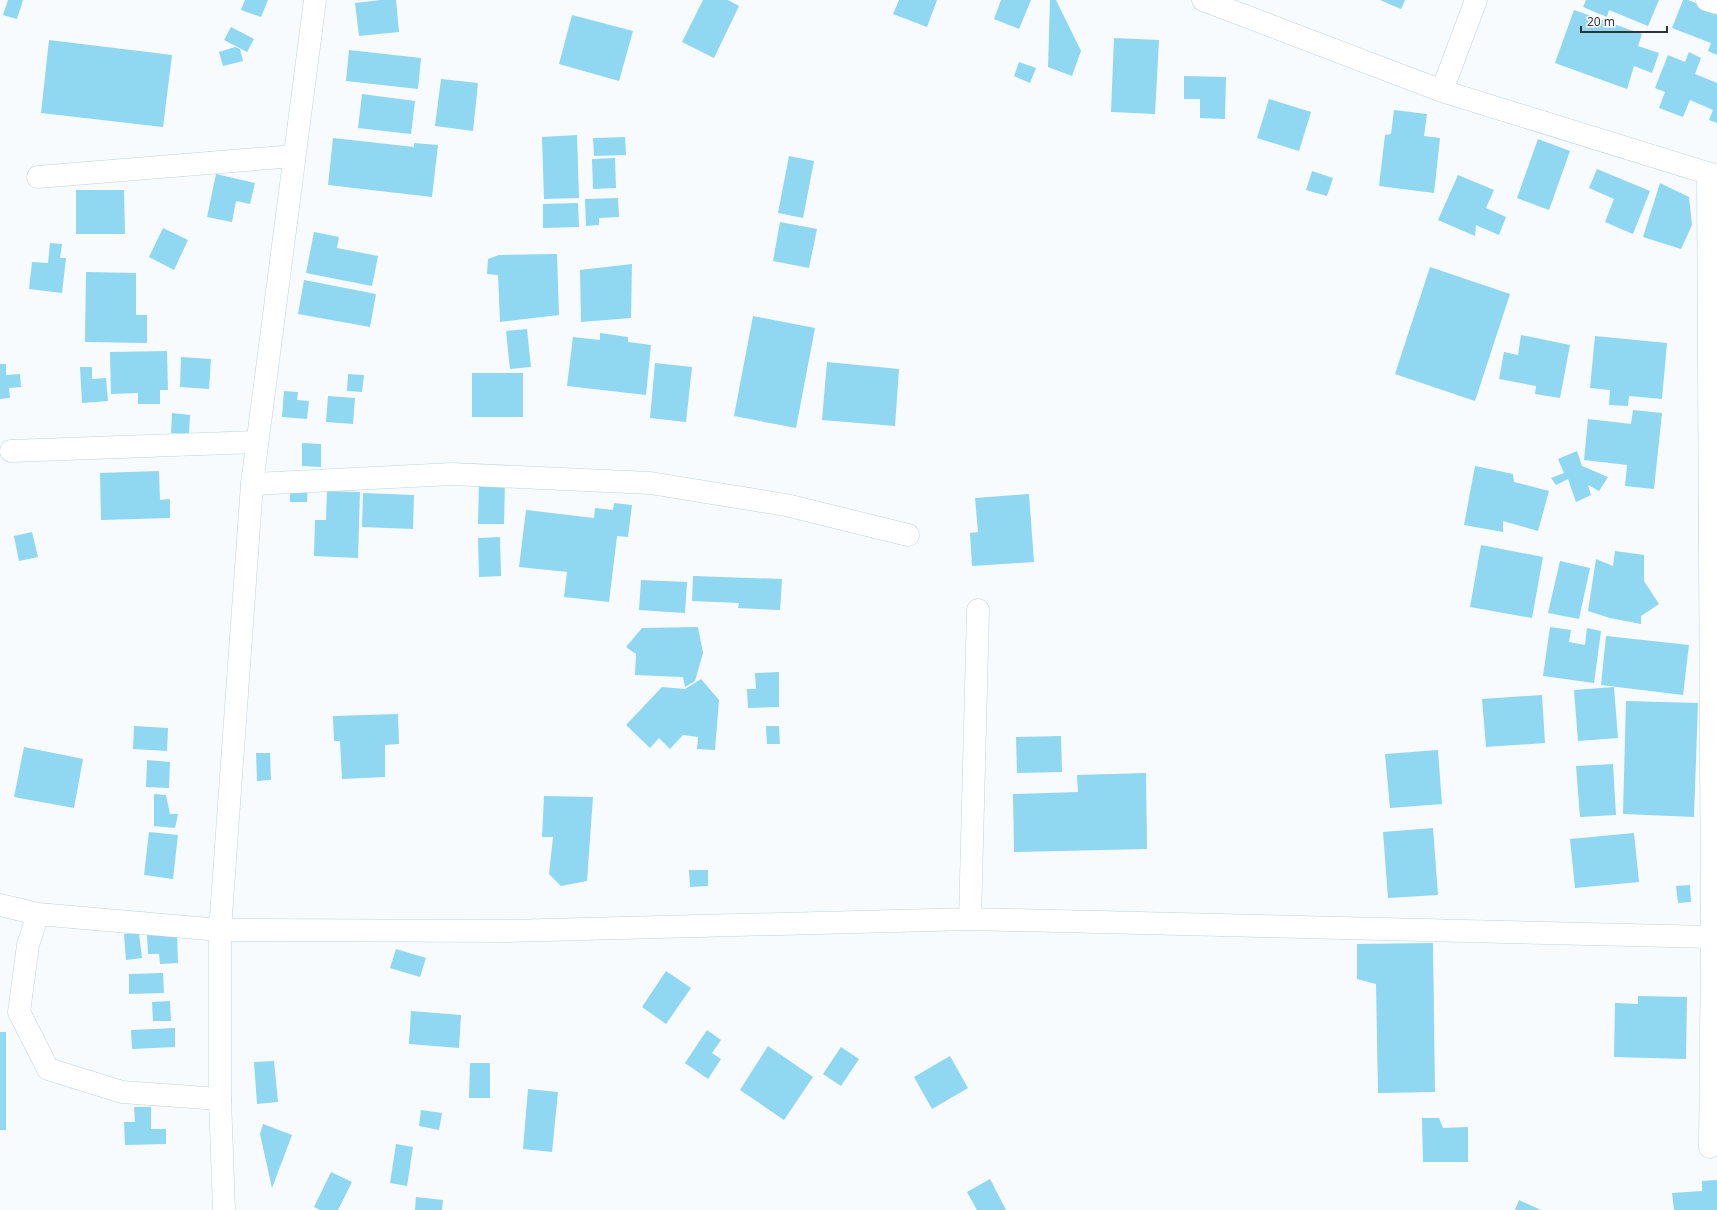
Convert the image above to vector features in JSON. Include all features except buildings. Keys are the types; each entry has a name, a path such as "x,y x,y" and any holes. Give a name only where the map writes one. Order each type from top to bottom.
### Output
{"street":[{"path":"224,1210 220,1098 220,930 252,484 315,0"},
{"path":"1203,0 1442,92 1713,174 1714,938 1710,1147"},
{"path":"1442,92 1476,0"},
{"path":"1707,0 1717,3"},
{"path":"38,176 294,156"},
{"path":"11,451 258,442"},
{"path":"252,484 452,474 650,482 786,505 908,535"},
{"path":"970,919 978,610"},
{"path":"0,904 38,914 220,930 508,931 970,919 1714,938"},
{"path":"38,914 28,945 18,1012 48,1069 122,1092 220,1098"}]}
